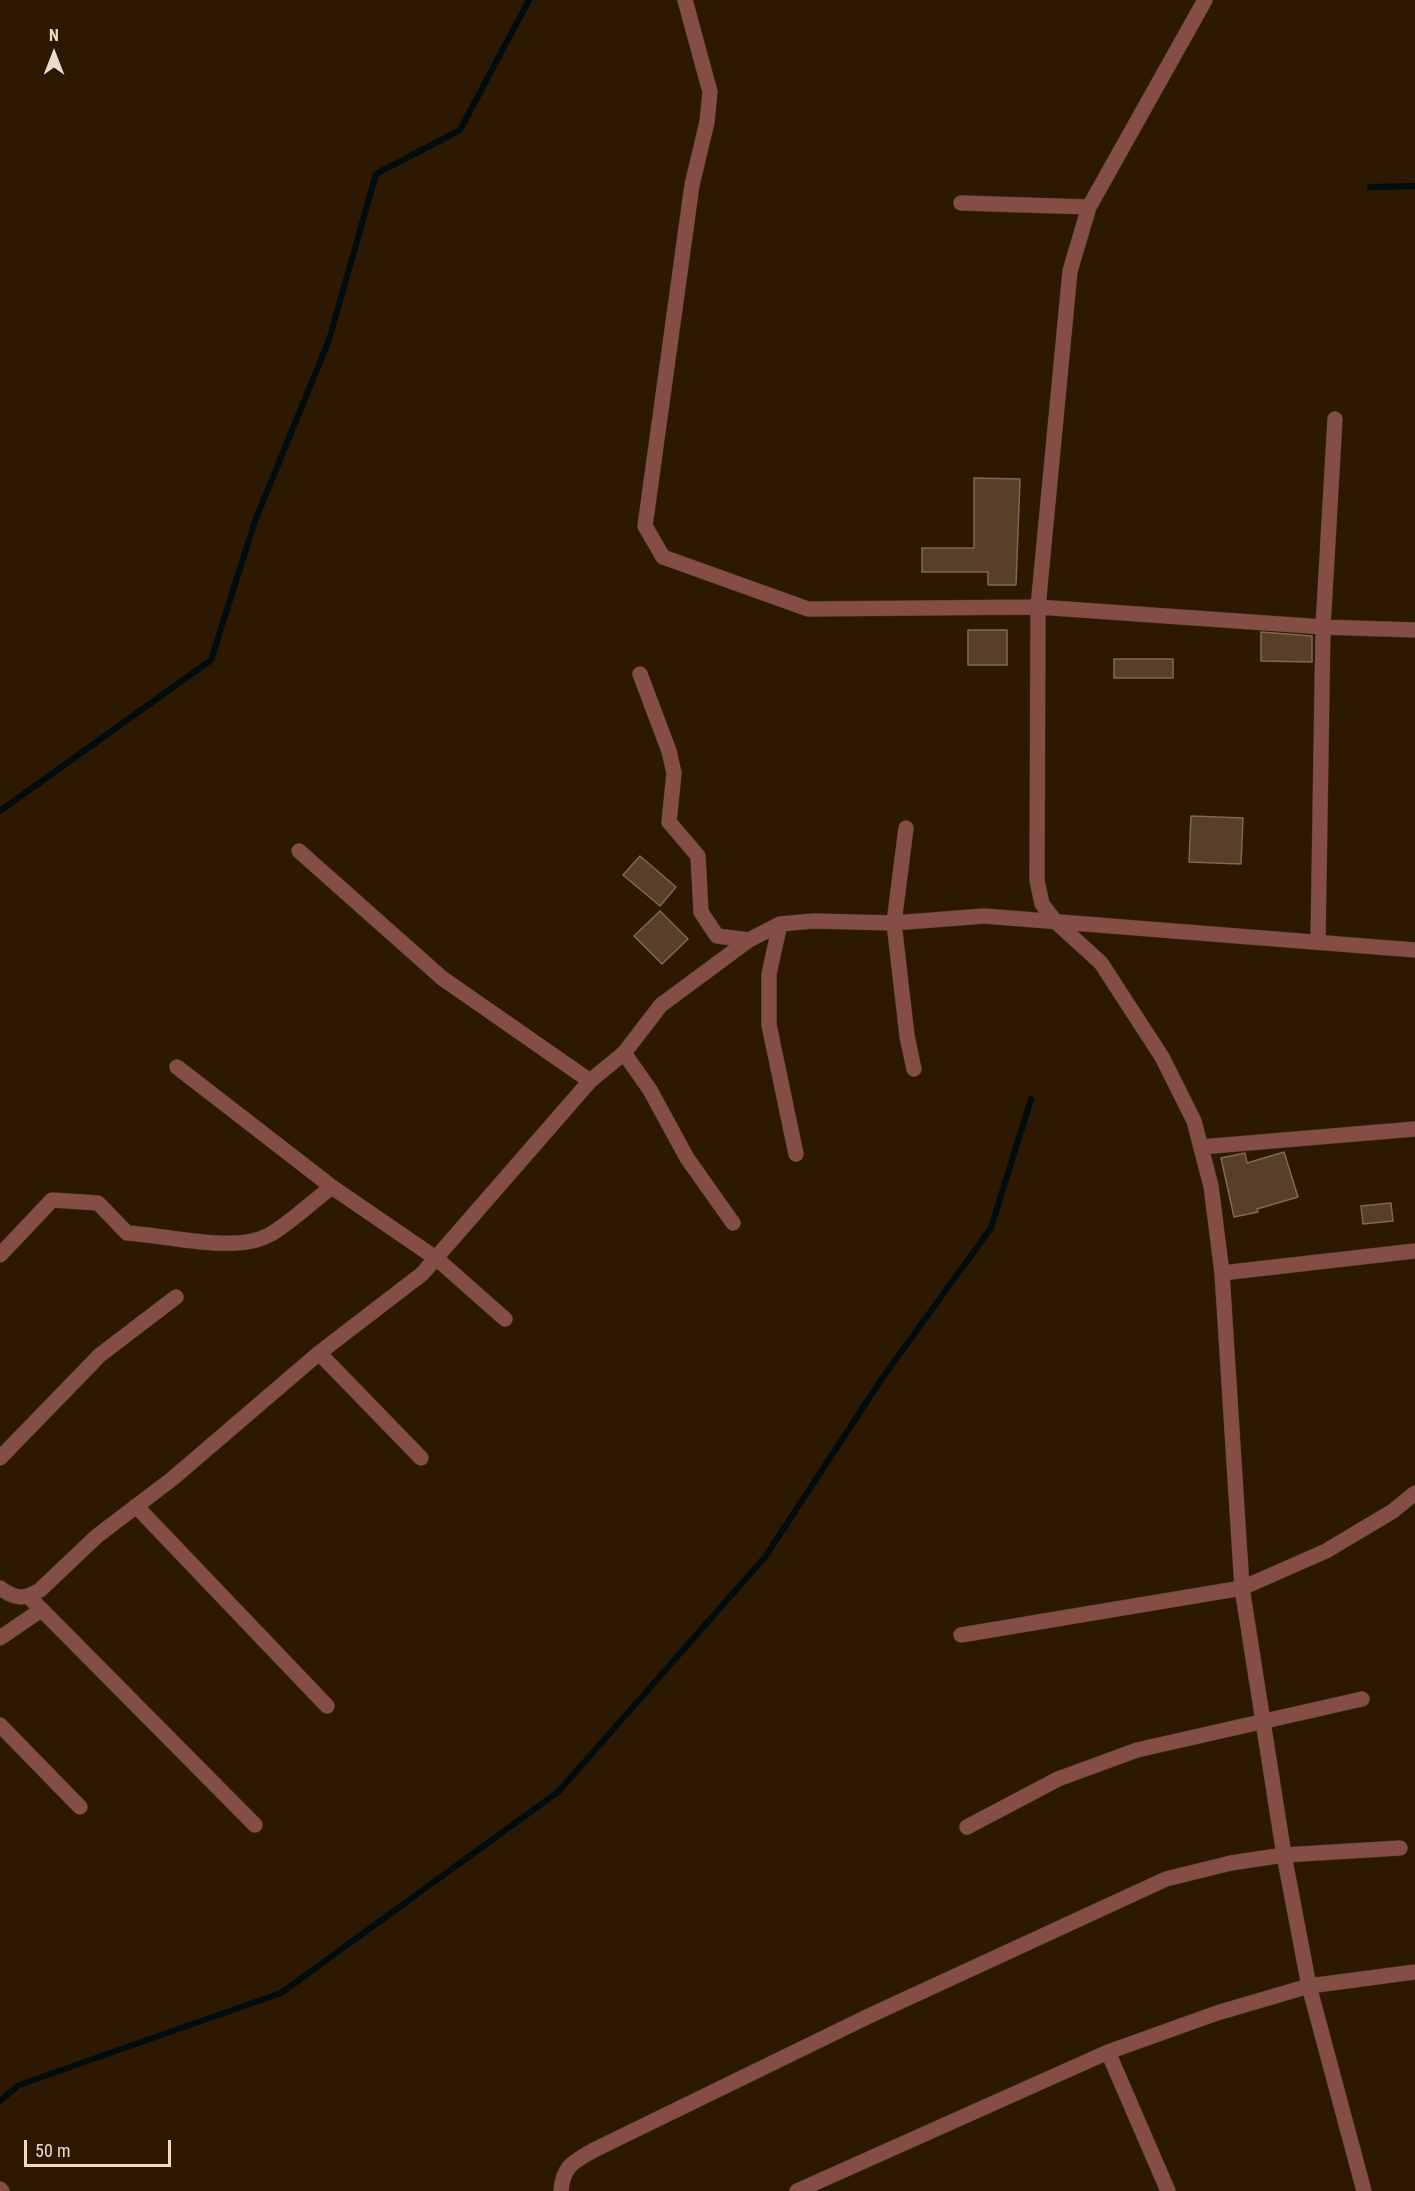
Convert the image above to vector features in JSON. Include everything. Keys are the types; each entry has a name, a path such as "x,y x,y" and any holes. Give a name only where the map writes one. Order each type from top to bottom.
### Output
{"street":[{"path":"685,0 710,92 707,122 692,185 645,526 663,557 808,609 1038,607 1323,627 1415,630"},
{"path":"1203,1 1089,207 1070,272 1038,607 1037,880 1042,904 1056,922 1101,963 1162,1057 1194,1121 1211,1186 1222,1273 1242,1588 1284,1855 1309,1986 1364,2191"},
{"path":"960,203 1089,207"},
{"path":"1318,941 1323,627 1335,419"},
{"path":"640,674 669,751 674,773 669,822 698,856 701,912 717,936 749,940"},
{"path":"906,828 894,923 907,1036 914,1069"},
{"path":"299,851 442,978 590,1081"},
{"path":"0,1588 10,1595 29,1597 40,1590 97,1536 172,1479 319,1353 422,1274 590,1081 624,1053 661,1005 749,940 780,924 813,921 894,923 984,916 1415,950"},
{"path":"780,924 769,974 770,1025 796,1154"},
{"path":"624,1053 650,1090 687,1158 733,1223"},
{"path":"177,1067 332,1187 437,1259 505,1319"},
{"path":"1201,1147 1415,1129"},
{"path":"0,1254 52,1200 98,1203 127,1233 162,1235 231,1245 268,1235 332,1187"},
{"path":"1222,1273 1415,1251"},
{"path":"0,1458 100,1355 176,1297"},
{"path":"319,1353 420,1458"},
{"path":"962,1635 1242,1588 1326,1551 1393,1511 1415,1493"},
{"path":"136,1506 327,1706"},
{"path":"29,1597 255,1825"},
{"path":"0,1638 41,1610"},
{"path":"967,1827 1058,1779 1137,1750 1362,1699"},
{"path":"0,1725 80,1807"},
{"path":"561,2191 562,2175 574,2161 871,2014 1166,1879 1231,1863 1284,1855 1400,1848"},
{"path":"797,2191 1108,2052 1217,2013 1309,1986 1415,1972"},
{"path":"1108,2052 1168,2191"}],"building":[{"path":"974,478 1020,479 1016,585 988,585 988,572 922,572 922,548 974,548"},
{"path":"968,630 1007,630 1007,665 968,665"},
{"path":"1261,632 1312,636 1312,662 1261,661"},
{"path":"1114,659 1173,659 1173,678 1114,678"},
{"path":"1191,816 1243,818 1241,864 1189,862"},
{"path":"640,856 676,887 660,906 623,875"},
{"path":"660,911 688,939 662,964 634,936"},
{"path":"1284,1152 1298,1197 1257,1209 1258,1212 1234,1217 1221,1158 1245,1153 1247,1163"},
{"path":"1391,1203 1393,1221 1363,1224 1361,1206"}],"waterway":[{"path":"0,811 211,660 255,521 329,340 376,174 460,130 529,0"},
{"path":"1370,187 1415,186"},
{"path":"0,2101 19,2085 281,1993 558,1792 765,1557 883,1377 991,1228 1031,1099"}]}
